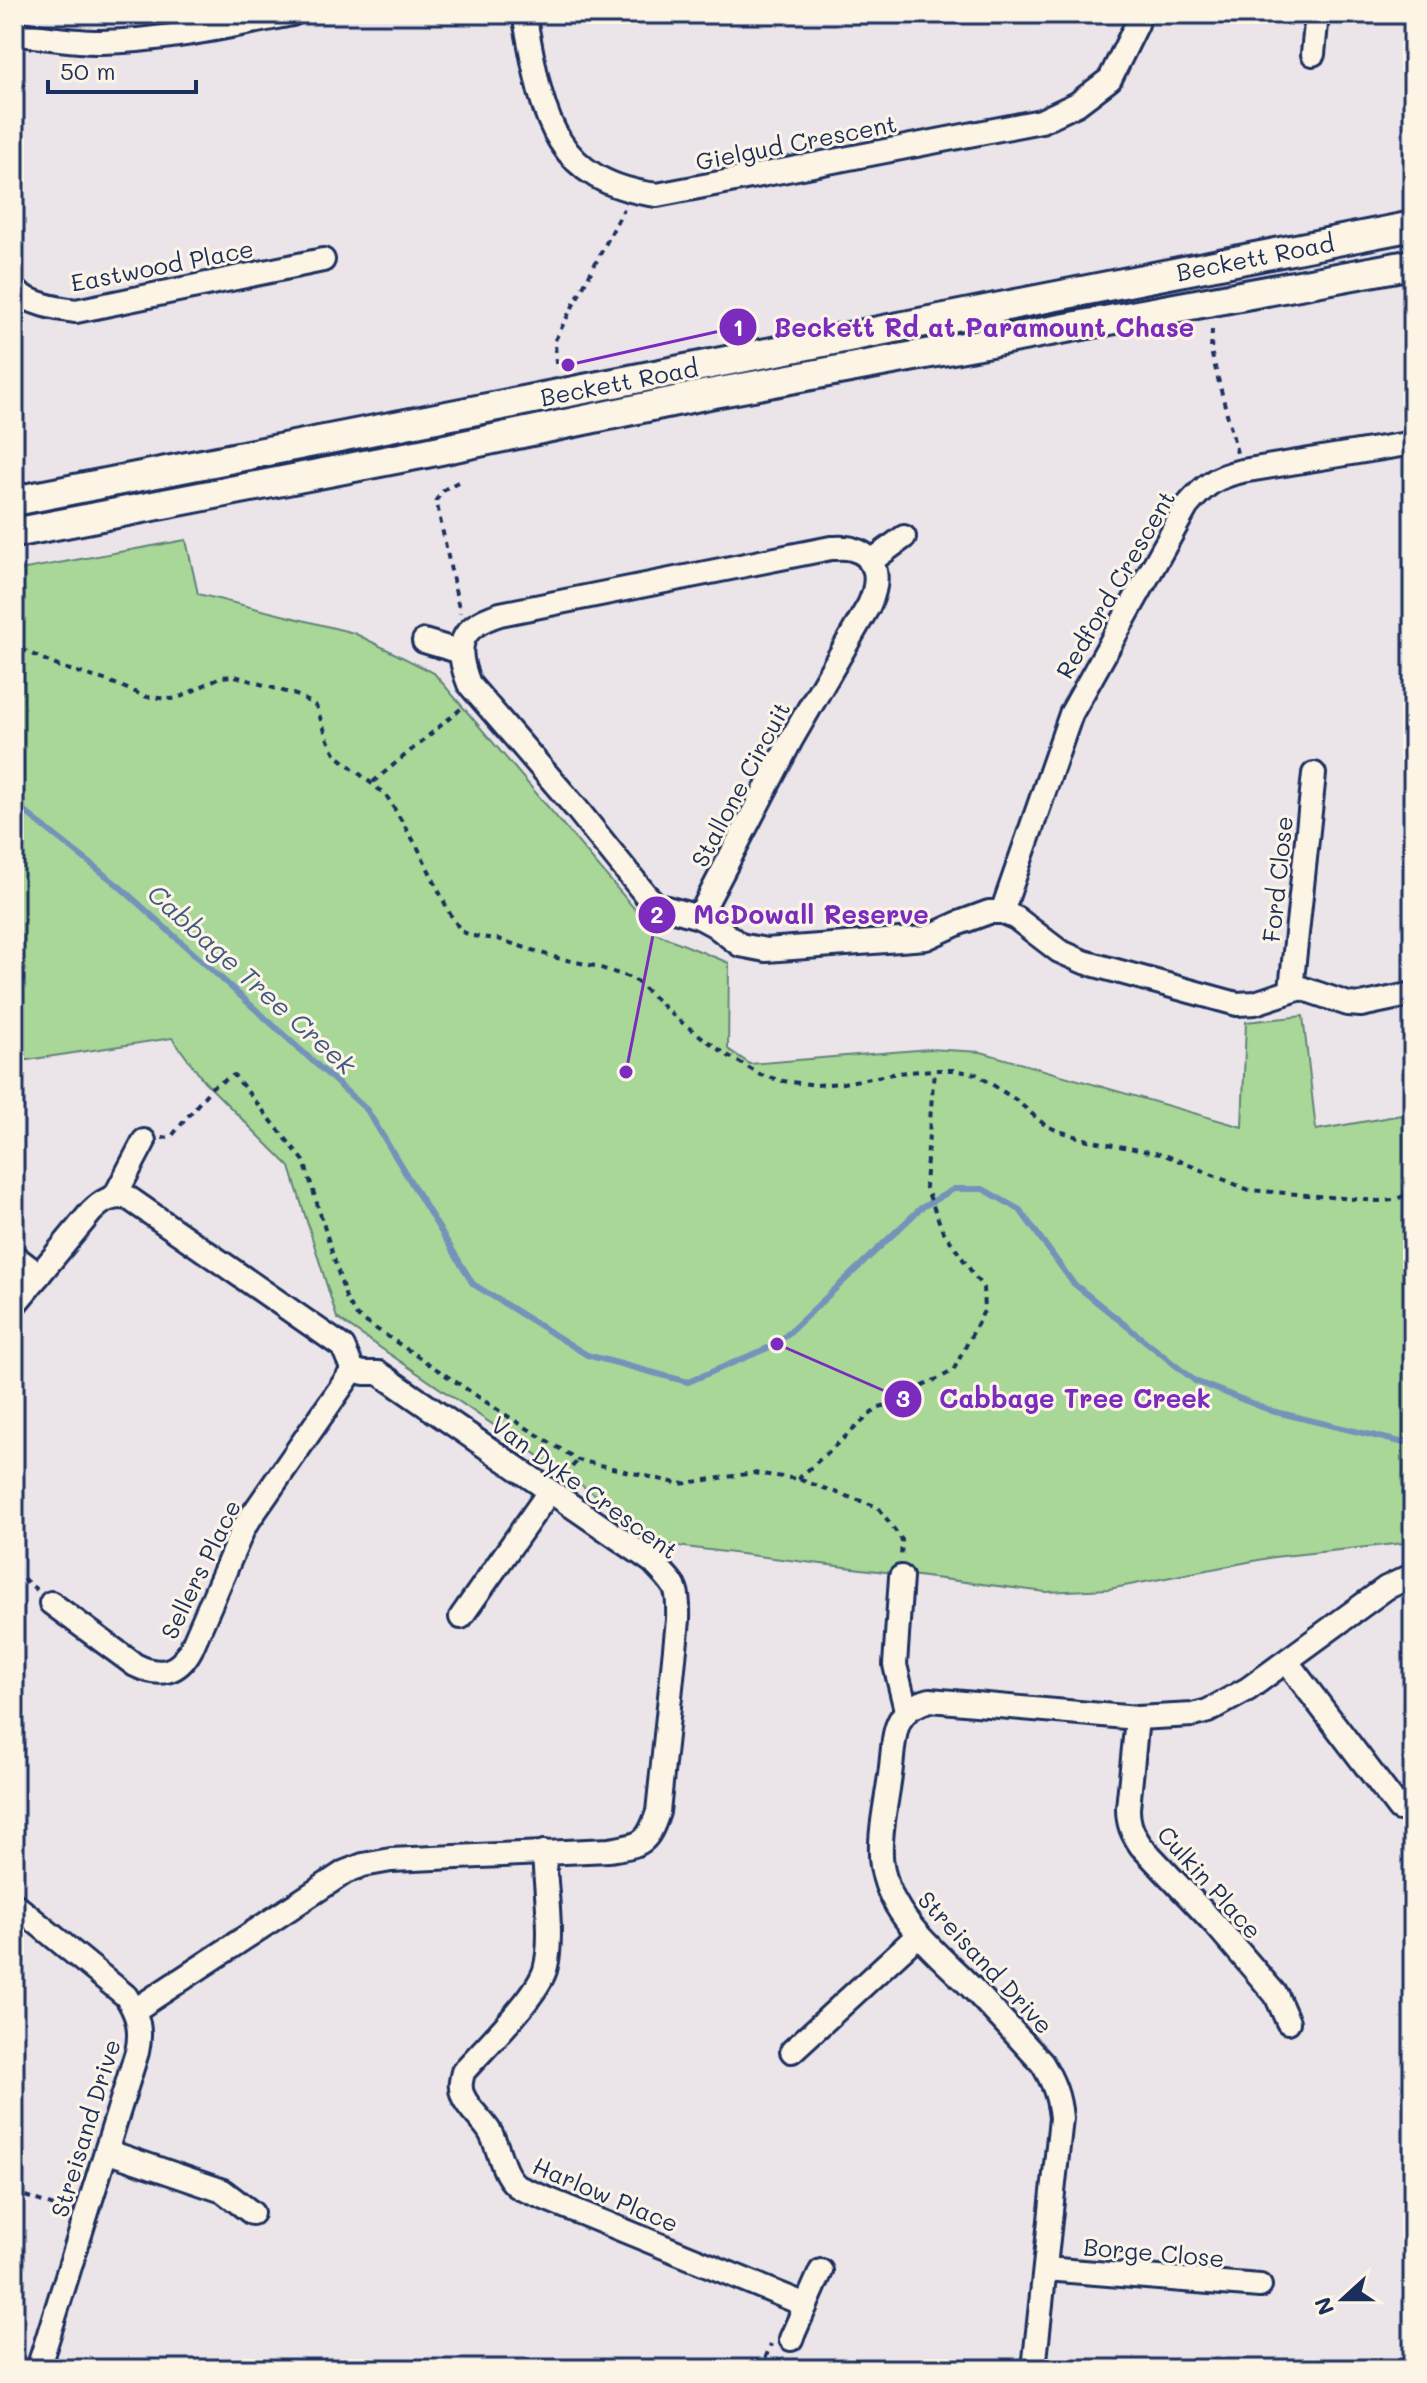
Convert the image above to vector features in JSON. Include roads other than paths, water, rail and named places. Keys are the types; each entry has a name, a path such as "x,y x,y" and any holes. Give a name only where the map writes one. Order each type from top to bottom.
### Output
{"main road":[{"name":"Beckett Road","path":"14,501 1413,226"},
{"name":"Beckett Road","path":"14,533 709,394 1413,264"}],"street":[{"path":"14,33 101,42 192,33 246,18 292,14"},
{"name":"Gielgud Crescent","path":"524,14 542,104 558,140 583,167 604,182 631,192 657,195 1041,121 1077,104 1110,79 1139,14"},
{"path":"1313,54 1317,14"},
{"name":"Eastwood Place","path":"14,291 48,307 76,311 323,260"},
{"name":"Redford Crescent","path":"1002,912 1071,714 1187,506 1203,487 1222,476 1242,471 1413,443"},
{"path":"904,537 870,562 866,556 852,549 831,548 500,614 480,620 472,627 464,637 460,662 477,696 576,808 645,894 656,905 699,917 714,925 740,945 766,950 926,938 989,912 1002,912 1016,918 1059,951 1084,962 1237,1004 1255,1003 1301,988 1348,1004 1361,1005 1413,994"},
{"name":"Stallone Circuit","path":"699,917 785,753 869,605 877,578 870,562"},
{"path":"424,641 461,652"},
{"name":"Ford Close","path":"1291,989 1314,774"},
{"path":"115,1196 144,1141"},
{"path":"14,1305 102,1201 115,1196 127,1197 343,1347 353,1370"},
{"path":"14,1256 39,1275"},
{"name":"Van Dyke Crescent","path":"135,2010 345,1872 363,1865 391,1860 609,1850 631,1847 651,1835 658,1812 678,1620 679,1594 674,1584 653,1562 379,1373 353,1370"},
{"name":"Sellers Place","path":"51,1603 148,1672 171,1670 178,1666 191,1649 244,1527 353,1370"},
{"path":"461,1617 549,1492"},
{"path":"901,1577 895,1665 906,1710 930,1700 1137,1718 1193,1715 1208,1711 1248,1689 1386,1588 1413,1575"},
{"path":"1287,1662 1399,1809"},
{"name":"Streisand Drive","path":"906,1710 899,1718 894,1736 882,1837 882,1867 887,1887 918,1935 975,1990 1042,2063 1054,2082 1059,2099 1061,2118 1034,2369"},
{"name":"Culkin Place","path":"1137,1718 1128,1808 1132,1833 1276,1995 1288,2022"},
{"name":"Harlow Place","path":"544,1852 548,1939 545,1969 537,1987 463,2072 459,2086 464,2100 492,2136 512,2183 806,2305"},
{"name":"Streisand Drive","path":"14,1904 126,1996 140,2025 140,2038 38,2369"},
{"path":"792,2051 918,1935"},
{"path":"106,2151 223,2191 252,2213"},
{"name":"Borge Close","path":"1045,2269 1260,2286"},
{"path":"791,2339 821,2271"}],"waterway":[{"name":"Cabbage Tree Creek","path":"14,803 119,886 367,1110 473,1284 587,1355 688,1382 777,1344 921,1208 954,1189 983,1189 1020,1210 1073,1283 1195,1381 1272,1411 1400,1442 1413,1439"}],"place":[{"name":"Beckett Rd at Paramount Chase","path":"568,365"},
{"name":"McDowall Reserve","path":"626,1072"},
{"name":"Cabbage Tree Creek","path":"777,1344"}]}
